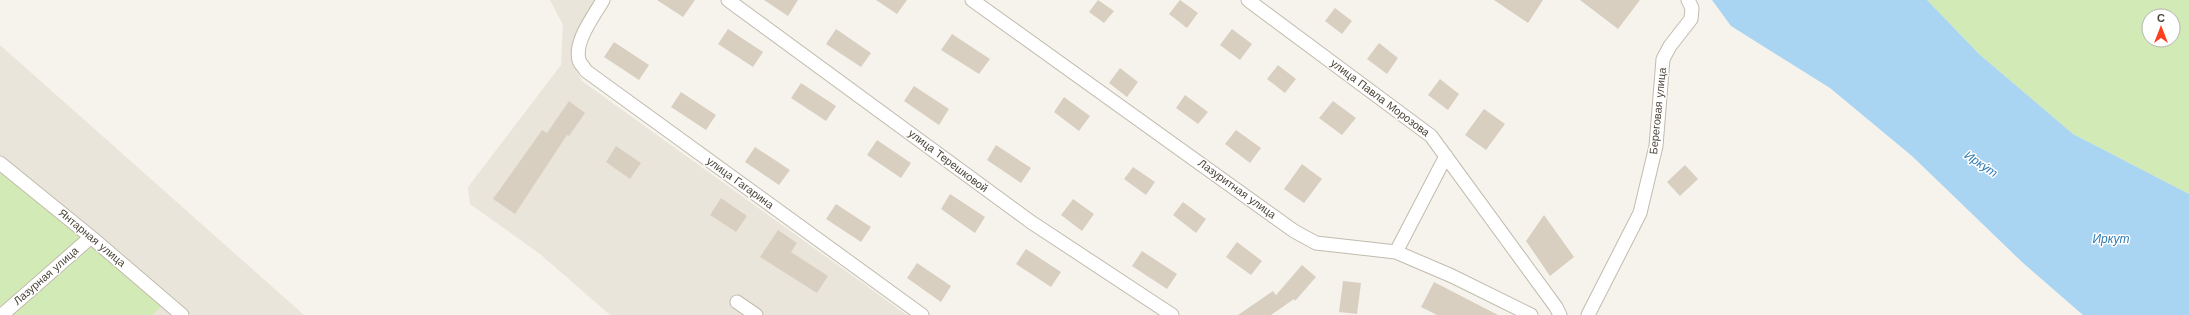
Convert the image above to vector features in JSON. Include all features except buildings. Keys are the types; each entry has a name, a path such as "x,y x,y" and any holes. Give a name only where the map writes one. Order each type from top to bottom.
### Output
{"street":[{"name":"улица Гагарина","path":"603,0 581,40 578,52 579,61 586,71 922,315"},
{"name":"улица Терешковой","path":"728,0 1031,222 1172,315"},
{"name":"Лазуритная улица","path":"972,0 1294,231 1316,243 1396,252 1452,276 1531,315"},
{"name":"улица Павла Морозова","path":"1248,0 1431,136 1556,307 1560,315"},
{"name":"Береговая улица","path":"1588,315 1640,213 1656,146 1663,59 1670,46 1691,19 1692,8 1688,0"},
{"path":"1396,252 1446,156"},
{"name":"Янтарная улица","path":"0,163 91,236 182,315"},
{"name":"Лазурная улица","path":"2,315 91,236"},
{"path":"737,302 756,315"}],"shaded area":[{"path":"550,0 603,0 577,43 573,64 582,81 907,315 610,315 540,254 470,204 468,187 561,65 563,25"},
{"path":"0,45 304,315 0,315"}],"green space":[{"path":"1927,0 2189,0 2189,194 2073,134 1979,54"},
{"path":"0,168 82,236 0,307"},
{"path":"92,246 163,305 152,315 11,315"}],"water":[{"name":"Иркут","path":"1712,0 1927,0 1979,54 2073,134 2189,194 2189,315 2083,315 2022,262 1912,156 1830,88 1731,26"}],"water label":[{"name":"Ирку́т","path":"1981,164"}]}
